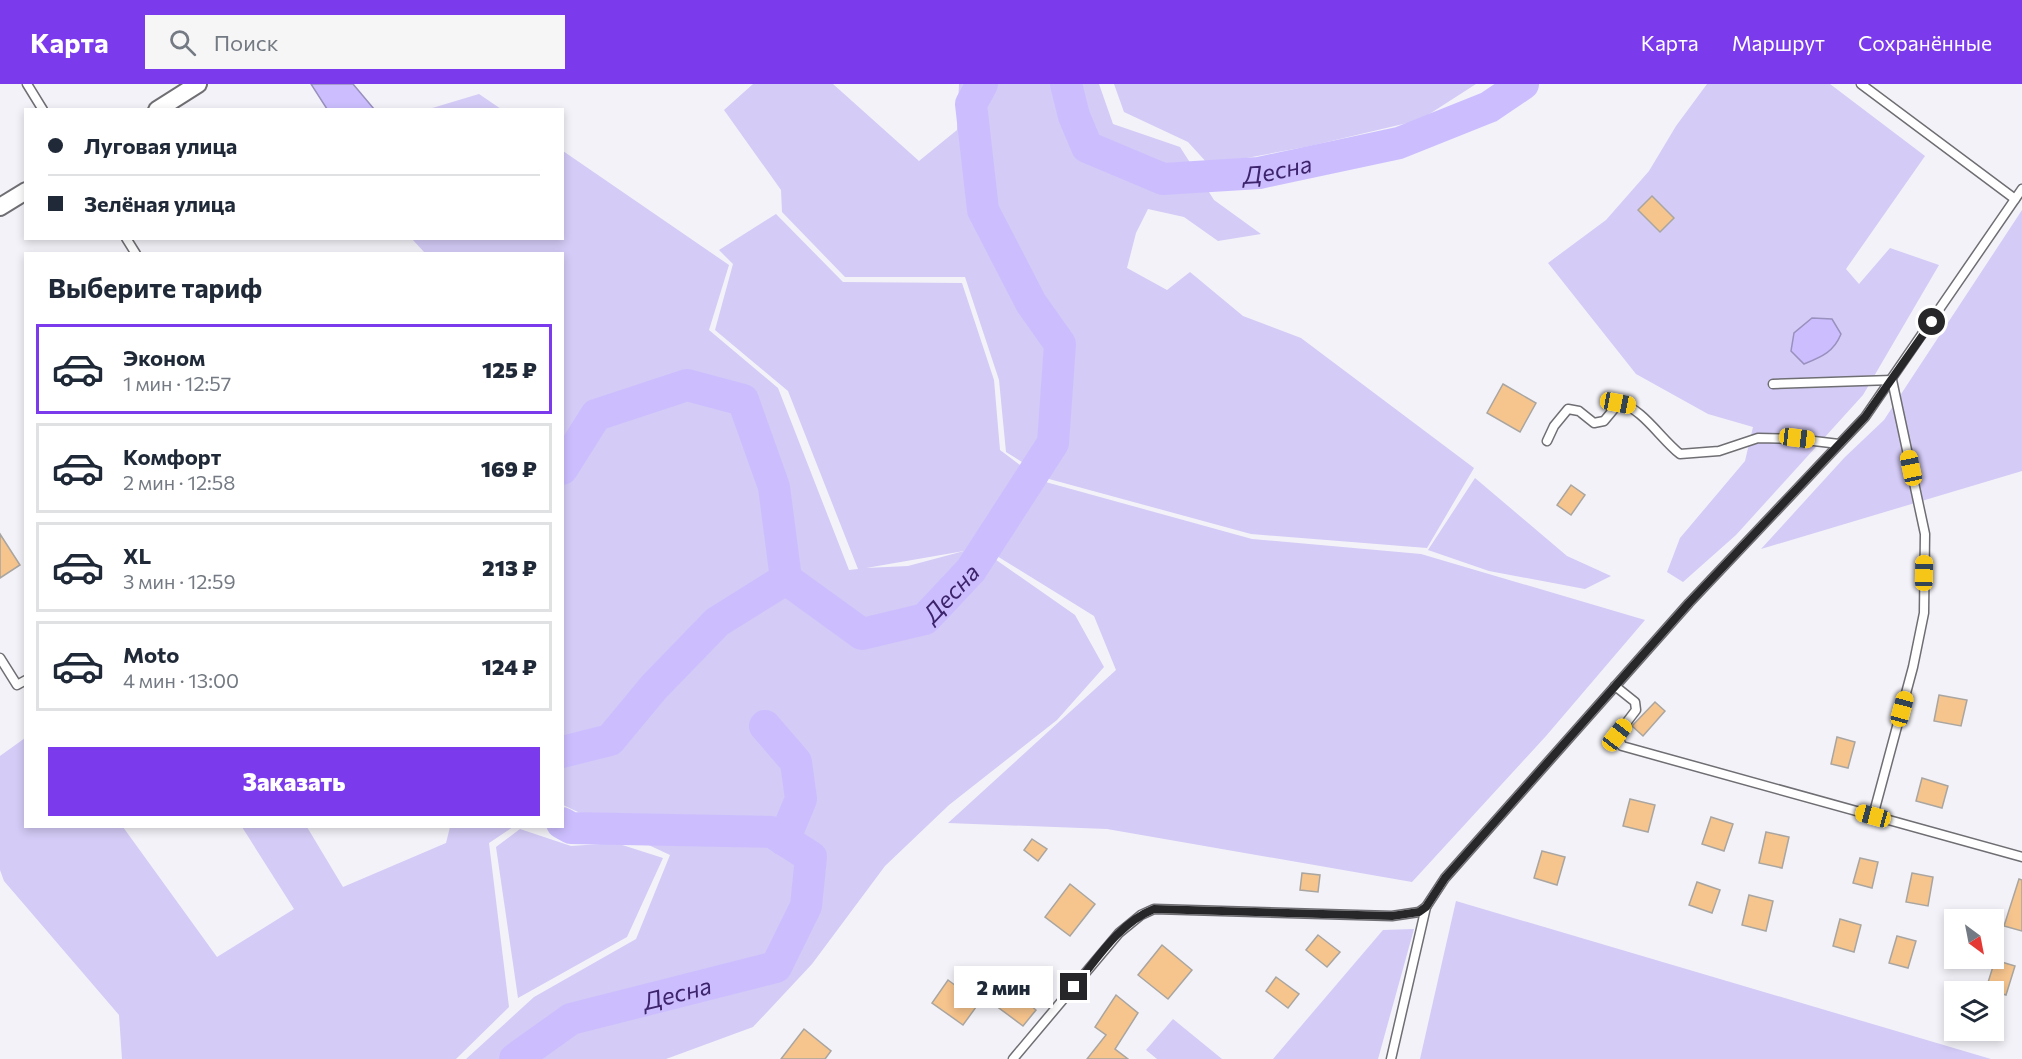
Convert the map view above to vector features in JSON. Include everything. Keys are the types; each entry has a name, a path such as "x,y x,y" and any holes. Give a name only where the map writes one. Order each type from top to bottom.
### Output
{"street":[{"path":"160,108 198,84"},
{"path":"0,207 24,192"}],"lane":[{"path":"27,84 42,108"},
{"path":"1861,84 2015,199"},
{"path":"1391,1059 1426,907 1445,878 1689,603 1865,417 2022,189"},
{"path":"1773,384 1892,380"},
{"path":"1873,816 1913,667 1924,613 1925,534 1892,380"},
{"path":"1546,441 1554,426 1568,410 1579,411 1594,423 1604,421 1618,403 1631,406 1663,441 1680,454 1719,450 1758,438 1797,438 1839,444"},
{"path":"0,658 17,685 24,681"},
{"path":"1615,686 1635,702 1636,710 1617,735 1622,746 2022,857"},
{"path":"1012,1059 1119,933 1141,915 1154,909 1297,912 1379,917 1419,912 1426,907"}],"shaded area":[{"path":"311,84 353,84 373,108 326,108"},
{"path":"753,84 833,84 919,161 957,130 959,84 1099,84 1113,124 1180,147 1214,200 1261,234 1218,241 1184,217 1148,209 1136,233 1127,268 1167,290 1190,272 1243,316 1301,338 1474,468 1427,548 1251,534 1049,479 1006,452 999,380 965,277 845,277 782,212 781,190 724,110"},
{"path":"1114,84 1476,84 1420,120 1310,146 1209,165 1188,142 1124,112"},
{"path":"1707,84 1830,84 1925,156 1846,269 1859,284 1890,248 1939,265 1863,395 1736,535 1683,582 1667,572 1680,538 1745,461 1753,427 1708,414 1636,374 1548,263 1606,220 1649,171 1676,126"},
{"path":"479,94 500,108 432,108"},
{"path":"564,152 729,265 709,330 778,388 849,570 858,569 788,391 715,330 733,264 719,250 776,214 843,282 962,283 994,380 1000,450 1024,468 975,549 992,557 1075,615 1104,667 1057,720 949,805 885,866 812,964 753,1027 666,1059 466,1059 534,997 636,939 670,855 564,805 564,252 424,252 413,240 564,240","holes":["964,551 908,566 866,568"]},
{"path":"2022,210 2022,471 1761,549 1845,457 1884,420"},
{"path":"1812,318 1832,319 1841,334 1831,350 1804,364 1791,351 1794,333"},
{"path":"1475,478 1567,556 1611,576 1585,589 1489,571 1428,550"},
{"path":"1042,481 1252,539 1421,554 1645,620 1546,736 1412,882 1107,829 948,823 1116,670 1094,616 992,553"},
{"path":"24,739 24,828 124,828 217,957 294,909 243,828 308,828 343,887 446,843 450,828 512,828 489,843 509,1007 456,1059 122,1059 119,1015 4,881 0,870 0,756"},
{"path":"520,829 571,846 616,843 663,858 627,937 518,998 496,847"},
{"path":"1456,901 1991,1059 1420,1059"},
{"path":"1414,929 1378,1059 1273,1059 1383,930"},
{"path":"1173,1019 1222,1059 1157,1059 1146,1050"}],"building":[{"path":"1652,196 1674,218 1660,232 1638,210"},
{"path":"1503,384 1536,403 1520,432 1487,413"},
{"path":"1571,485 1585,495 1571,515 1557,505"},
{"path":"0,534 20,565 0,578"},
{"path":"1939,695 1967,700 1961,726 1934,721"},
{"path":"1655,702 1665,711 1643,736 1632,726"},
{"path":"1837,737 1855,742 1848,768 1831,764"},
{"path":"1922,778 1948,786 1942,808 1916,801"},
{"path":"1630,799 1655,805 1648,832 1623,826"},
{"path":"1711,817 1733,824 1724,851 1702,844"},
{"path":"1766,832 1789,837 1782,868 1759,863"},
{"path":"1032,839 1047,849 1038,861 1024,850"},
{"path":"1542,851 1565,857 1557,885 1534,878"},
{"path":"1860,858 1878,862 1872,888 1853,883"},
{"path":"1302,873 1320,875 1318,892 1300,890"},
{"path":"1912,873 1933,877 1928,906 1906,902"},
{"path":"2019,879 2022,880 2022,931 2004,926"},
{"path":"1697,882 1720,890 1712,913 1689,905"},
{"path":"1070,884 1095,904 1070,936 1045,917"},
{"path":"1749,895 1773,901 1766,931 1742,925"},
{"path":"1840,919 1861,925 1854,952 1833,946"},
{"path":"1318,935 1340,952 1327,967 1306,950"},
{"path":"1897,936 1916,941 1908,968 1889,963"},
{"path":"1162,945 1192,970 1168,999 1138,975"},
{"path":"2004,963 2015,966 2006,995 2004,994 2004,981 1988,981 1992,969 2004,969"},
{"path":"1276,977 1299,994 1288,1008 1266,991"},
{"path":"948,980 979,1003 963,1025 932,1003"},
{"path":"1012,991 1036,1010 1023,1026 999,1008"},
{"path":"1116,995 1138,1013 1115,1049 1128,1059 1087,1059 1106,1035 1095,1027"},
{"path":"804,1029 831,1051 825,1059 781,1059"}],"waterway":[{"name":"Десна","path":"564,466 596,415 687,385 743,400 774,487 786,579 862,634 925,619 971,570 1053,443 1060,344 1031,303 983,210 971,104 982,84"},
{"name":"Десна","path":"1066,84 1074,116 1087,147 1163,179 1259,173 1399,143 1489,107 1523,84"},
{"path":"564,752 610,740 654,687 717,622 786,579"},
{"name":"Десна","path":"765,726 796,762 801,799 784,840"},
{"name":"Десна","path":"515,1059 571,1019 776,967 806,906 811,857 772,832 571,828 564,824"}],"route":[{"path":"1074,987 1119,933 1141,915 1154,909 1297,912 1379,917 1419,912 1426,907 1445,878 1689,603 1865,417 1932,322"}]}
